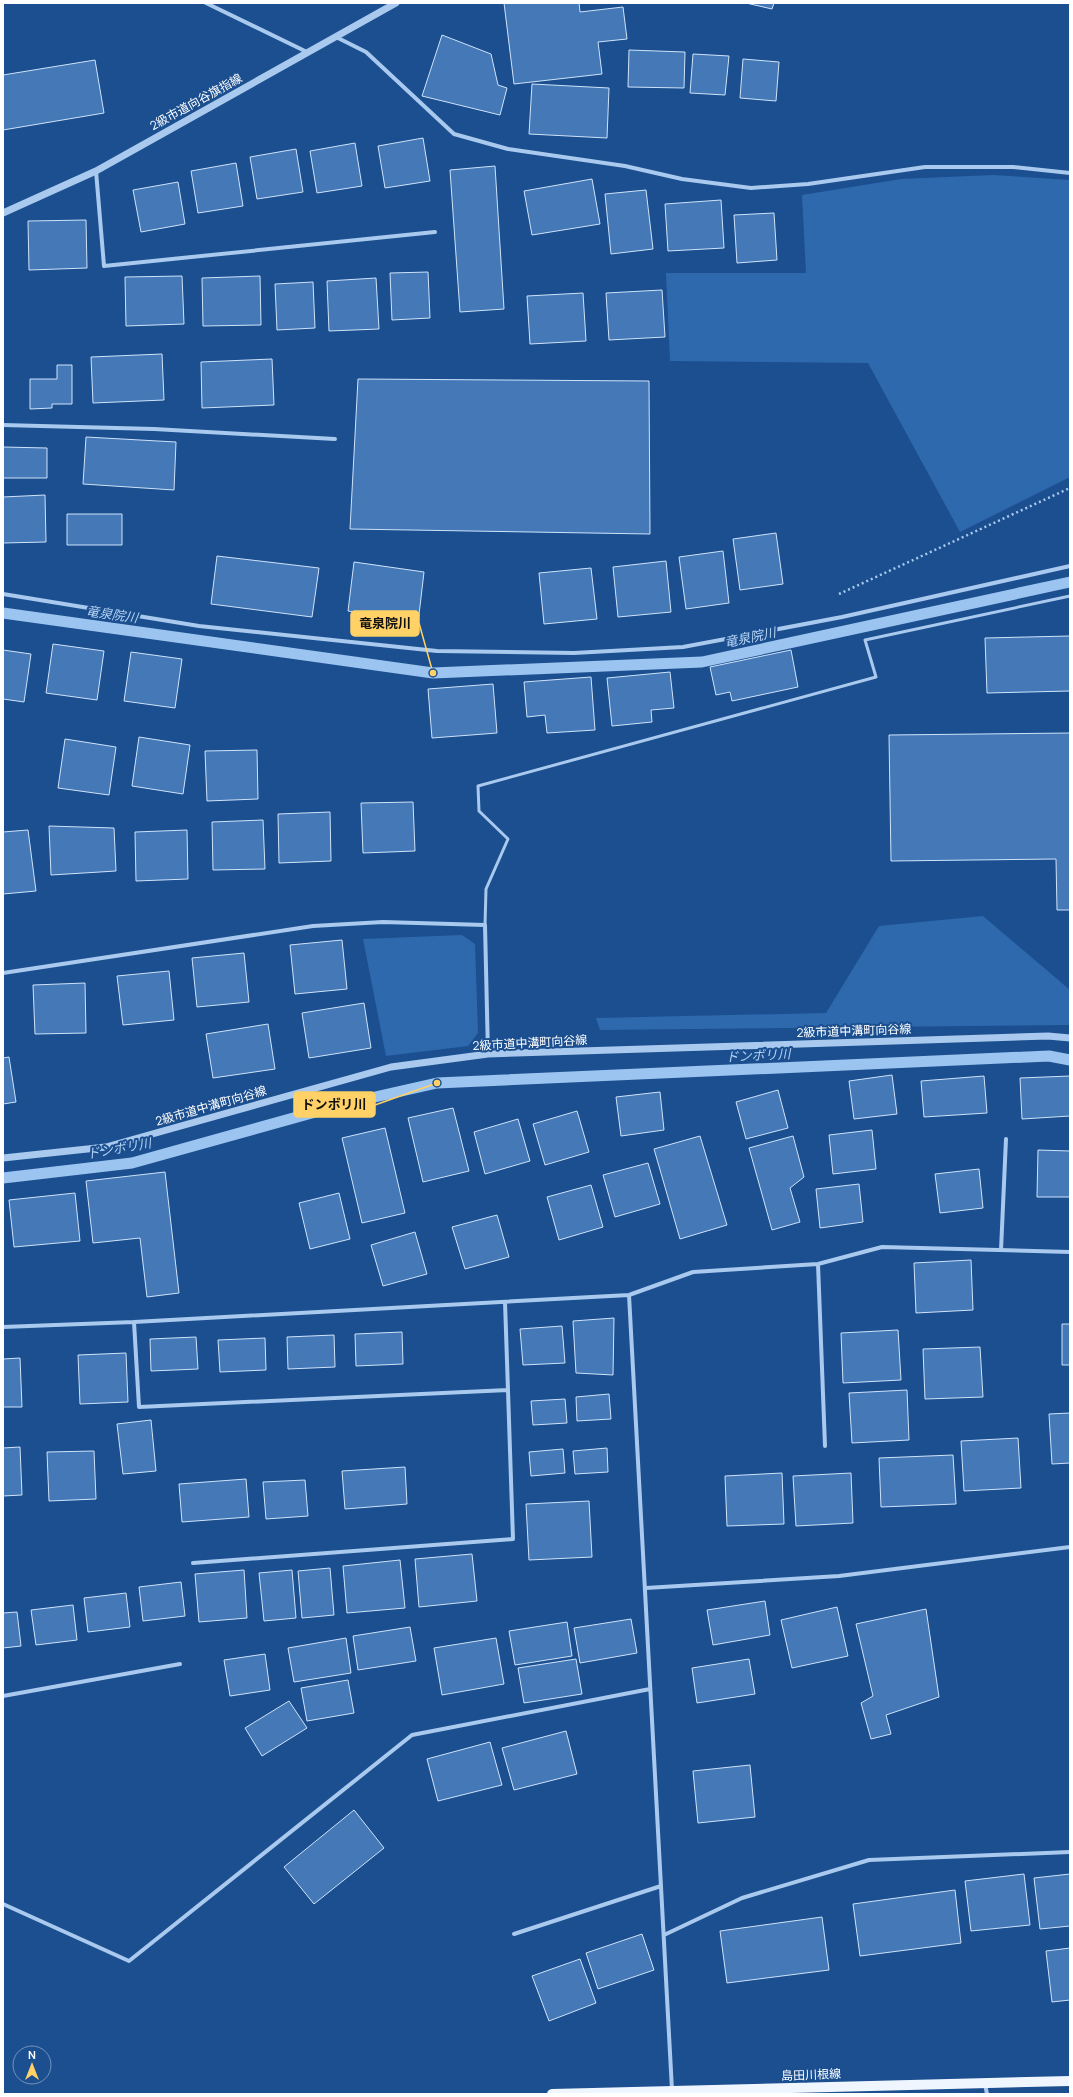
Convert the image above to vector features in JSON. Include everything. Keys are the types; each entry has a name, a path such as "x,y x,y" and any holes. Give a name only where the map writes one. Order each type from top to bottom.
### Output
{"main road":[{"name":"島田川根線","path":"552,2094 672,2093 1070,2081"}],"street":[{"path":"206,3 307,52"},
{"name":"2級市道向谷旗指線","path":"3,213 96,171 396,3"},
{"path":"335,36 366,52 454,134 508,149 626,166 682,179 751,188 808,184 925,167 1013,167 1070,173"},
{"path":"96,171 104,266 435,232"},
{"path":"3,425 154,429 335,438"},
{"path":"3,594 200,626 437,651 574,653 683,647 842,617 1070,566"},
{"path":"3,973 313,926 382,922 485,925 488,1054"},
{"name":"2級市道中溝町向谷線","path":"3,1158 106,1147 391,1067 488,1054 1040,1036 1070,1038"},
{"path":"1001,1250 1006,1139"},
{"path":"3,1327 134,1322 629,1295 693,1272 818,1264 882,1247 1070,1252"},
{"path":"818,1264 825,1446"},
{"path":"629,1295 646,1588 672,2093"},
{"path":"193,1563 513,1539 505,1302"},
{"path":"134,1322 139,1407 508,1390"},
{"path":"646,1588 839,1576 1070,1547"},
{"path":"3,1696 180,1664"},
{"path":"3,1904 129,1961 412,1735 650,1689"},
{"path":"664,1935 742,1898 869,1860 1070,1852"},
{"path":"514,1934 661,1886"},
{"path":"985,2083 987,2094"}],"lane":[{"path":"485,925 486,889 508,839 479,811 478,786 876,677 865,640 1070,596"}],"path":[{"path":"842,617 839,594 1070,488"}],"shaded area":[{"path":"993,175 1070,180 1070,477 960,532 868,363 670,361 666,273 806,273 802,195 901,179"},
{"path":"983,916 1070,990 1070,1025 600,1030 596,1018 826,1013 879,926"},
{"path":"462,935 475,944 478,1033 468,1046 386,1056 363,939"}],"building":[{"path":"504,3 579,3 580,12 623,7 627,39 598,42 602,74 514,84"},
{"path":"746,3 774,3 772,9"},
{"path":"442,35 491,54 498,85 507,88 500,115 422,96"},
{"path":"629,50 685,52 684,88 628,87"},
{"path":"693,54 729,56 725,95 690,93"},
{"path":"743,59 779,62 776,101 740,98"},
{"path":"95,60 104,113 3,130 3,75"},
{"path":"532,84 609,88 607,138 529,134"},
{"path":"423,138 430,181 385,188 378,146"},
{"path":"355,143 362,186 317,193 310,151"},
{"path":"296,149 303,192 257,199 250,157"},
{"path":"236,163 243,206 198,213 191,171"},
{"path":"495,166 504,309 460,312 450,170"},
{"path":"592,179 600,224 532,235 524,191"},
{"path":"178,182 185,224 141,232 133,190"},
{"path":"646,190 653,249 611,254 605,194"},
{"path":"721,200 724,248 668,251 665,204"},
{"path":"774,213 777,260 737,263 734,215"},
{"path":"86,220 87,268 29,270 28,221"},
{"path":"428,272 430,318 392,320 390,273"},
{"path":"182,276 184,324 126,326 125,277"},
{"path":"260,276 261,325 203,326 202,278"},
{"path":"376,278 379,329 329,331 327,281"},
{"path":"313,282 315,328 277,330 275,284"},
{"path":"662,290 665,337 609,340 606,293"},
{"path":"583,293 586,341 530,344 527,296"},
{"path":"162,354 164,400 93,403 91,357"},
{"path":"272,359 274,405 202,408 201,362"},
{"path":"57,365 72,365 72,404 52,404 52,408 30,409 30,379 57,379"},
{"path":"358,379 649,381 650,534 350,529"},
{"path":"86,437 176,442 174,490 83,484"},
{"path":"3,447 47,448 47,478 3,478"},
{"path":"45,495 46,542 3,543 3,497"},
{"path":"67,514 122,514 122,545 67,545"},
{"path":"776,533 783,584 740,590 733,539"},
{"path":"723,551 729,603 686,609 679,557"},
{"path":"217,556 319,568 312,617 211,604"},
{"path":"666,561 671,612 618,617 613,567"},
{"path":"354,562 424,572 418,623 348,611"},
{"path":"591,568 597,619 544,624 539,573"},
{"path":"1070,636 1070,691 987,693 985,638"},
{"path":"53,644 104,651 97,700 46,693"},
{"path":"3,650 31,654 24,702 3,699"},
{"path":"791,650 798,687 732,701 730,692 716,695 710,667"},
{"path":"131,652 182,659 175,708 124,701"},
{"path":"670,672 674,708 651,710 652,722 612,726 607,678"},
{"path":"591,677 595,730 547,733 545,715 527,717 524,682"},
{"path":"493,684 497,733 432,738 428,689"},
{"path":"1070,733 1070,910 1057,910 1056,859 891,861 889,735"},
{"path":"139,737 190,745 183,794 132,786"},
{"path":"65,739 116,747 109,795 58,788"},
{"path":"257,750 258,799 207,801 205,751"},
{"path":"413,802 415,851 363,853 361,803"},
{"path":"330,812 331,861 279,863 278,814"},
{"path":"263,820 265,869 213,870 212,822"},
{"path":"49,826 114,828 116,871 51,875"},
{"path":"28,830 36,891 3,894 3,832"},
{"path":"187,830 188,879 136,881 135,832"},
{"path":"342,940 347,989 295,994 290,945"},
{"path":"244,953 249,1002 197,1007 192,958"},
{"path":"169,971 174,1020 123,1025 117,976"},
{"path":"85,983 86,1033 35,1034 33,985"},
{"path":"364,1003 371,1048 309,1058 302,1013"},
{"path":"268,1024 275,1069 213,1078 206,1034"},
{"path":"9,1057 16,1102 3,1104 3,1058"},
{"path":"892,1075 897,1114 854,1119 849,1081"},
{"path":"984,1076 987,1113 924,1117 921,1081"},
{"path":"1070,1076 1070,1116 1022,1119 1020,1078"},
{"path":"778,1090 788,1128 746,1139 736,1102"},
{"path":"660,1092 664,1130 621,1136 616,1097"},
{"path":"453,1108 469,1171 423,1182 408,1118"},
{"path":"577,1111 589,1152 545,1165 533,1124"},
{"path":"518,1119 530,1161 485,1174 474,1132"},
{"path":"385,1128 405,1213 362,1223 342,1138"},
{"path":"872,1130 876,1169 833,1174 829,1135"},
{"path":"700,1136 727,1225 680,1239 654,1149"},
{"path":"793,1136 804,1177 790,1188 800,1222 772,1230 749,1148"},
{"path":"1038,1150 1070,1151 1070,1197 1037,1197"},
{"path":"648,1163 660,1204 615,1217 603,1175"},
{"path":"979,1169 983,1208 940,1213 935,1174"},
{"path":"165,1172 179,1293 147,1297 140,1238 93,1243 86,1181"},
{"path":"859,1184 863,1222 820,1228 816,1189"},
{"path":"591,1185 603,1227 559,1240 547,1197"},
{"path":"75,1193 80,1241 14,1247 9,1200"},
{"path":"339,1193 350,1239 310,1249 299,1203"},
{"path":"497,1215 509,1257 465,1269 452,1227"},
{"path":"415,1232 427,1274 383,1286 371,1245"},
{"path":"971,1260 973,1310 916,1313 914,1263"},
{"path":"614,1318 613,1375 576,1373 573,1321"},
{"path":"1062,1324 1070,1324 1070,1365 1062,1365"},
{"path":"562,1326 565,1363 523,1365 520,1329"},
{"path":"898,1330 901,1380 843,1383 841,1333"},
{"path":"402,1332 403,1364 356,1366 355,1334"},
{"path":"334,1335 335,1367 288,1369 287,1337"},
{"path":"196,1337 198,1369 151,1371 150,1339"},
{"path":"265,1338 266,1370 220,1372 218,1340"},
{"path":"980,1347 983,1397 925,1399 923,1349"},
{"path":"126,1353 128,1402 80,1404 78,1355"},
{"path":"20,1358 22,1407 3,1407 3,1359"},
{"path":"907,1390 909,1440 852,1443 849,1393"},
{"path":"609,1394 611,1419 577,1421 576,1397"},
{"path":"565,1399 567,1423 533,1425 531,1401"},
{"path":"1070,1413 1070,1463 1052,1464 1049,1414"},
{"path":"151,1420 156,1471 123,1474 117,1424"},
{"path":"1018,1438 1021,1488 964,1491 961,1441"},
{"path":"20,1447 22,1495 3,1496 3,1448"},
{"path":"607,1448 608,1472 575,1474 573,1451"},
{"path":"563,1449 565,1473 531,1476 529,1452"},
{"path":"94,1451 96,1499 49,1501 47,1452"},
{"path":"953,1455 956,1504 881,1507 879,1458"},
{"path":"405,1467 407,1504 345,1509 342,1471"},
{"path":"782,1473 784,1524 727,1526 725,1476"},
{"path":"851,1473 853,1523 796,1526 793,1476"},
{"path":"246,1479 249,1517 182,1522 179,1484"},
{"path":"305,1480 308,1516 266,1519 263,1482"},
{"path":"589,1501 592,1557 529,1560 526,1504"},
{"path":"472,1554 477,1601 419,1607 415,1559"},
{"path":"400,1560 405,1608 347,1613 343,1566"},
{"path":"330,1568 334,1615 302,1618 298,1571"},
{"path":"244,1570 247,1618 199,1622 195,1574"},
{"path":"292,1570 296,1618 264,1621 259,1573"},
{"path":"181,1582 185,1616 143,1621 139,1587"},
{"path":"126,1593 130,1627 88,1632 84,1598"},
{"path":"765,1601 770,1635 713,1645 707,1610"},
{"path":"73,1605 77,1640 36,1645 31,1610"},
{"path":"837,1607 848,1656 792,1668 781,1620"},
{"path":"926,1609 939,1697 886,1715 891,1734 871,1739 861,1703 873,1696 856,1624"},
{"path":"17,1612 21,1646 3,1648 3,1613"},
{"path":"631,1619 637,1653 580,1663 574,1628"},
{"path":"567,1622 572,1656 515,1665 509,1631"},
{"path":"410,1627 416,1661 358,1670 353,1636"},
{"path":"346,1638 351,1673 294,1682 288,1648"},
{"path":"496,1638 504,1684 442,1695 434,1648"},
{"path":"265,1654 270,1690 230,1696 224,1660"},
{"path":"576,1659 582,1694 524,1703 518,1668"},
{"path":"749,1659 755,1694 697,1703 692,1668"},
{"path":"348,1680 354,1713 307,1721 301,1688"},
{"path":"289,1701 307,1728 262,1756 245,1728"},
{"path":"566,1731 577,1774 514,1790 502,1748"},
{"path":"490,1742 502,1785 438,1801 427,1759"},
{"path":"750,1765 755,1817 698,1823 693,1771"},
{"path":"354,1810 384,1848 314,1904 284,1867"},
{"path":"1024,1874 1030,1925 971,1931 965,1881"},
{"path":"1070,1874 1070,1926 1040,1929 1034,1878"},
{"path":"955,1890 961,1943 860,1956 853,1904"},
{"path":"822,1917 829,1970 727,1983 720,1931"},
{"path":"642,1934 654,1970 598,1989 586,1953"},
{"path":"1070,1948 1070,2000 1052,2002 1046,1951"},
{"path":"580,1959 596,2003 549,2021 532,1976"}],"waterway":[{"name":"竜泉院川","path":"3,613 433,673 702,662 1070,582"},
{"name":"ドンボリ川","path":"3,1178 132,1163 344,1104 437,1083 1049,1056 1070,1060"}],"place":[{"name":"竜泉院川","path":"433,673"},
{"name":"ドンボリ川","path":"437,1083"}]}
